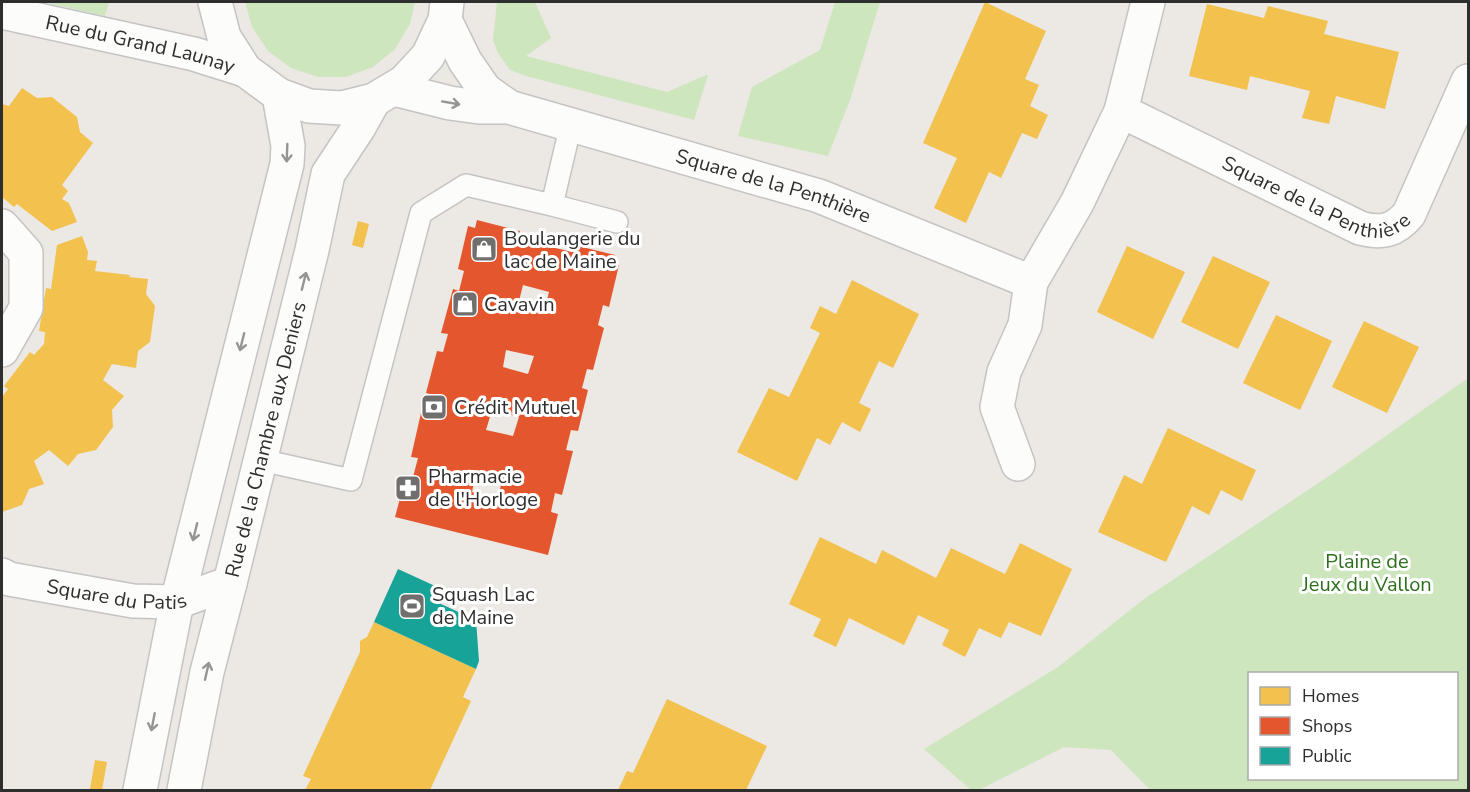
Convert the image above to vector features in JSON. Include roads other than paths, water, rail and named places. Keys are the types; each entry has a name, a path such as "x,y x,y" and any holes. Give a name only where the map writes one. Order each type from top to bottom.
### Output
{"street":[{"name":"Rue de la Chambre aux Deniers","path":"215,2 224,37 244,70 279,95 309,106 342,108 384,95 405,82 428,56 446,11"},
{"path":"1018,464 997,407 1004,372 1025,325 1031,282 1077,203 1120,111 1148,2"},
{"name":"Square de la Penthière","path":"446,11 465,61 485,90 509,106 819,196 1031,282"},
{"name":"Rue du Grand Launay","path":"2,12 195,54 244,70"},
{"name":"Square de la Penthière","path":"1120,111 1360,228 1381,231 1402,222 1408,214 1468,81"},
{"path":"140,790 177,602 287,164 288,146 279,95"},
{"name":"Rue de la Chambre aux Deniers","path":"184,790 207,672 261,460 328,174 359,127 384,95"},
{"name":"Square de la Penthière","path":"384,95 479,107 509,106"},
{"path":"2,226 26,252 26,308 2,350"},
{"name":"Square du Patis","path":"2,574 9,579 133,601 177,602 230,583"}],"lane":[{"path":"552,205 572,124"},
{"path":"261,460 351,480 421,213 466,185 617,222"}],"place":[{"name":"Boulangerie du lac de Maine","path":"484,249"},
{"name":"Cavavin","path":"465,304"},
{"name":"Crédit Mutuel","path":"434,407"},
{"name":"Pharmacie de l'Horloge","path":"408,488"},
{"name":"Squash Lac de Maine","path":"412,606"}],"park label":[{"name":"Plaine de Jeux du Vallon","path":"1367,572"}]}
